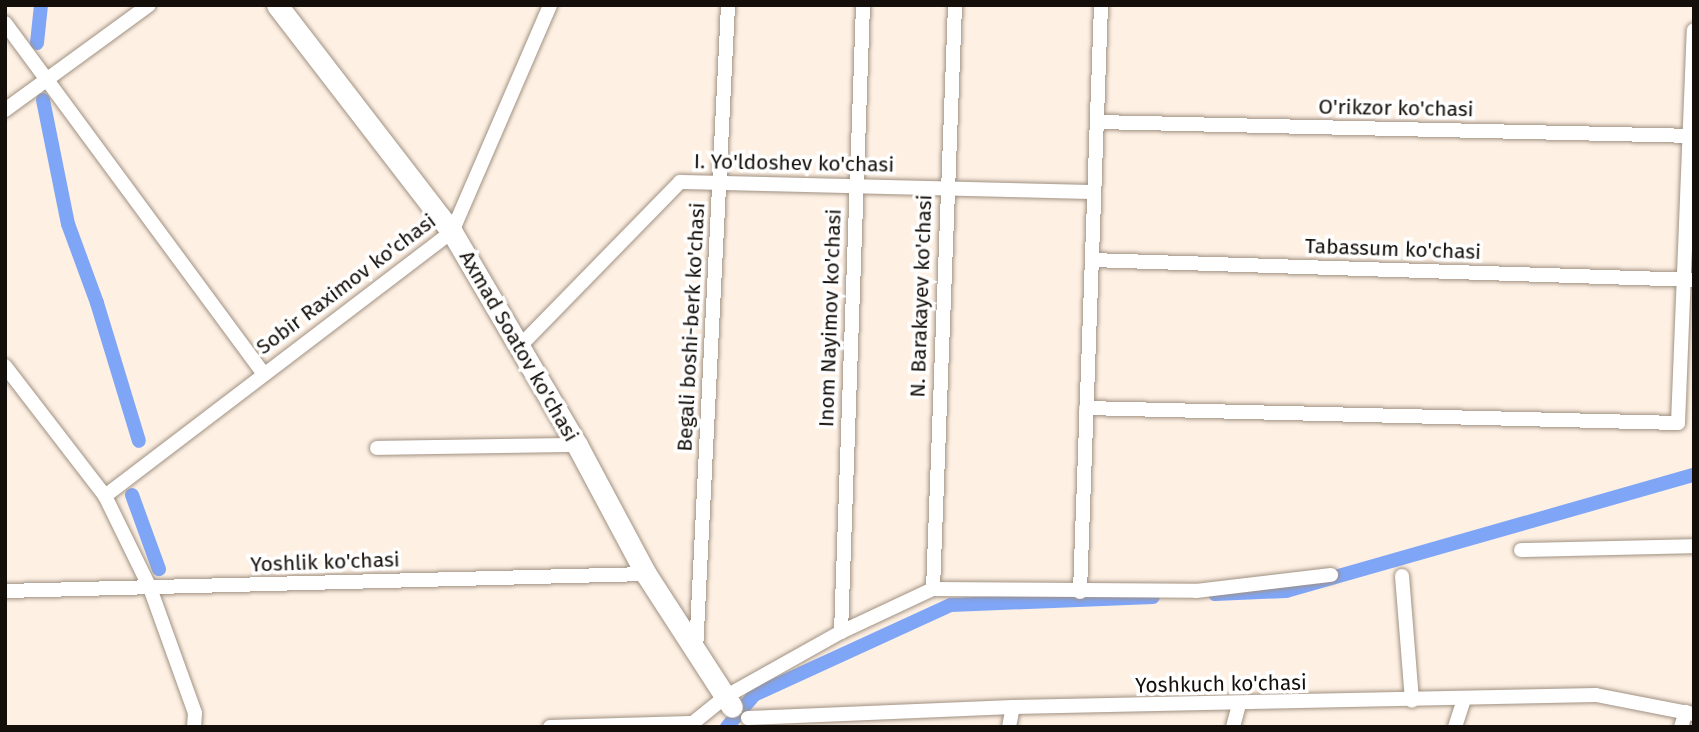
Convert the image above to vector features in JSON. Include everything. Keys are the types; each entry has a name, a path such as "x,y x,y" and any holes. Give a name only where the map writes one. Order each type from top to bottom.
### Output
{"street":[{"path":"5,110 149,5"},
{"name":"Axmad Soatov ko'chasi","path":"277,5 452,232 577,445 646,574 696,652 739,712"},
{"name":"Sobir Raximov ko'chasi","path":"105,496 263,373 452,232 550,5"},
{"name":"Begali boshi-berk ko'chasi","path":"696,652 729,5"},
{"name":"Inom Nayimov ko'chasi","path":"841,632 863,5"},
{"name":"N. Barakayev ko'chasi","path":"933,589 946,186 956,5"},
{"path":"1080,592 1101,5"},
{"path":"5,23 263,373"},
{"path":"1086,408 1678,423 1689,280 1694,30"},
{"name":"O'rikzor ko'chasi","path":"1097,122 1691,136"},
{"name":"I. Yo'ldoshev ko'chasi","path":"520,346 680,183 855,183 1094,192"},
{"name":"Tabassum ko'chasi","path":"1092,260 1689,280"},
{"path":"5,366 105,496 150,589 195,713 194,727"},
{"path":"377,448 577,445"},
{"path":"1521,550 1694,546"},
{"name":"Yoshlik ko'chasi","path":"5,590 150,589 646,574"},
{"path":"550,727 689,725 739,712 841,632 933,589 1196,591 1331,575"},
{"path":"1402,576 1412,701"},
{"name":"Yoshkuch ko'chasi","path":"739,712 1239,705 1596,695 1690,713"},
{"path":"1455,727 1464,699"},
{"path":"1233,727 1239,705"},
{"path":"1009,727 1013,707"},
{"path":"1681,727 1690,713"}],"waterway":[{"path":"37,43 41,5"},
{"path":"43,100 68,224 97,303 139,441"},
{"path":"1215,594 1286,591 1694,475"},
{"path":"132,495 159,569"},
{"path":"727,727 754,695 951,605 1153,597"}]}
